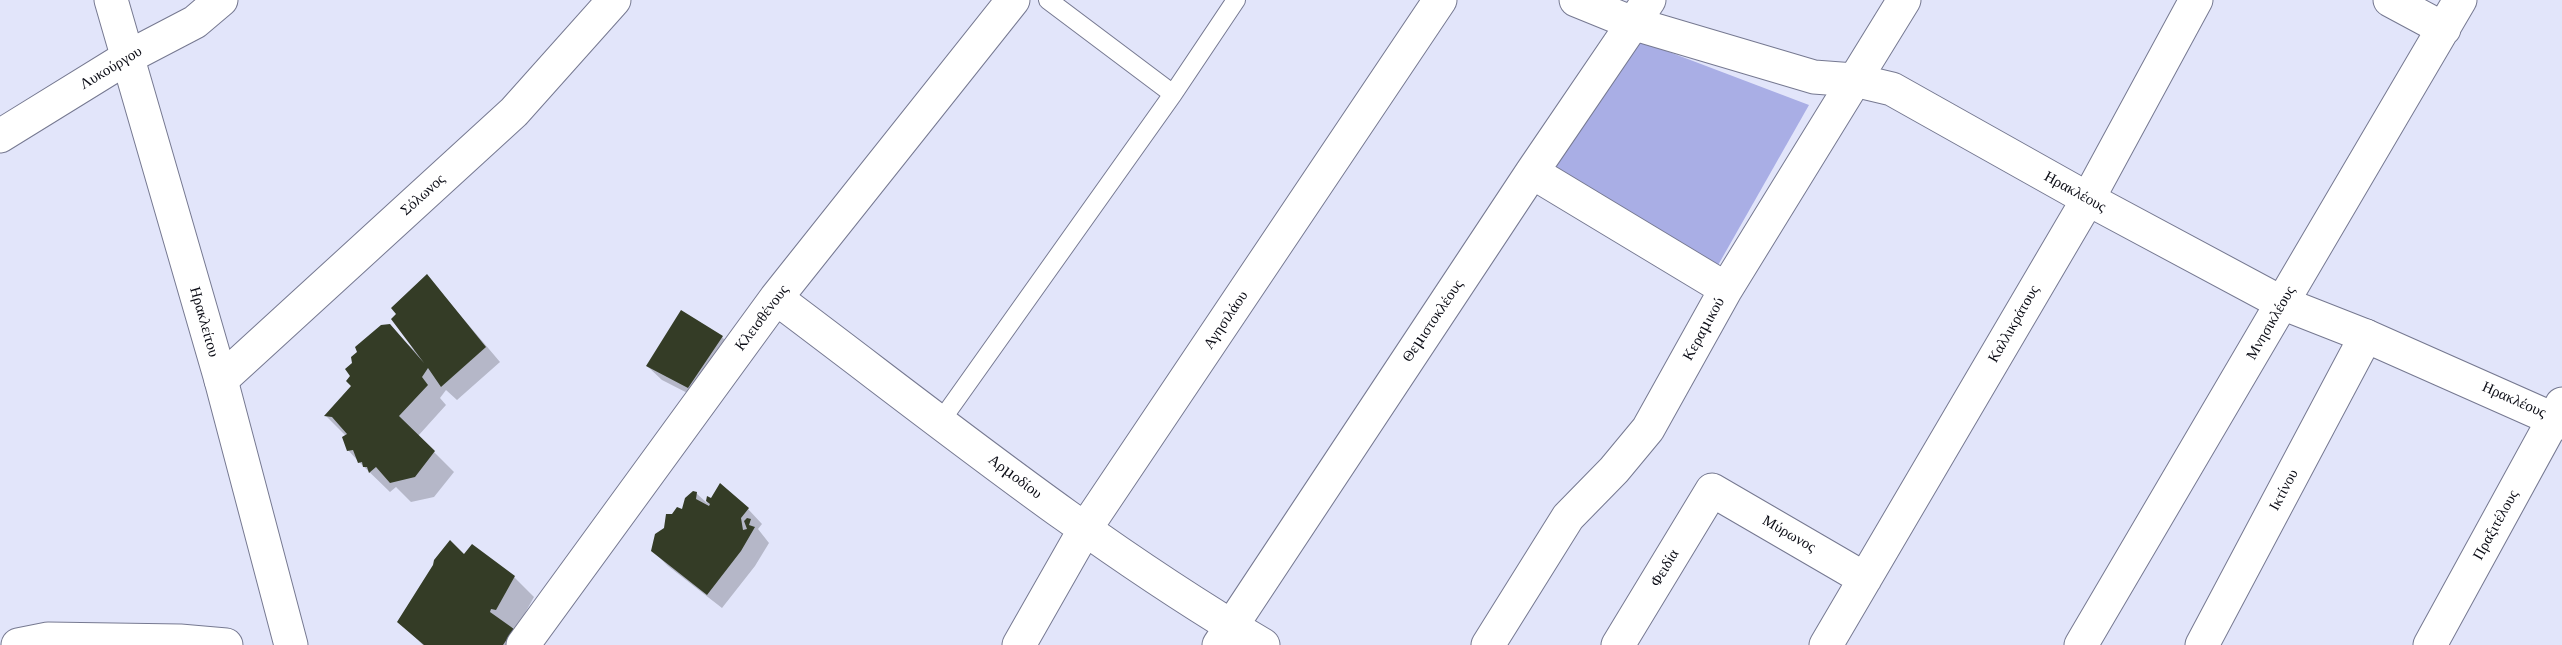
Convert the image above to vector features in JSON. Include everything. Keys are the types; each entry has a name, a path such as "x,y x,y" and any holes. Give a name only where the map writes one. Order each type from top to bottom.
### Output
{"street":[{"name":"Ηρακλείτου","path":"111,0 221,380 291,645"},
{"name":"Λυκούργου","path":"0,136 128,57 195,22 221,0"},
{"name":"Σόλωνος","path":"221,380 514,112 614,0"},
{"name":"Κλεισθένους","path":"523,645 776,298 1013,0"},
{"name":"Αγησιλάου","path":"1019,645 1085,529 1440,0"},
{"name":"Ηρακλέους","path":"1576,0 1642,12 1814,77 1854,80 1892,89 2088,199 2282,303 2560,415"},
{"name":"Κεραμικού","path":"1488,645 1568,518 1614,470 1648,429 1726,289 1904,0"},
{"name":"Καλλικράτους","path":"1826,645 2088,199 2196,0"},
{"path":"2390,0 2444,29"},
{"name":"Μνησικλέους","path":"2081,645 2460,0"},
{"name":"Θεμιστοκλέους","path":"1224,635 1532,172 1642,12"},
{"path":"1532,172 1726,289"},
{"name":"Αρμοδίου","path":"776,298 1224,635 1263,645"},
{"name":"Ικτίνου","path":"2202,645 2366,336"},
{"name":"Πραξιτέλους","path":"2430,645 2560,415"},
{"name":"Μύρωνος","path":"1712,490 1865,579"},
{"name":"Φειδία","path":"1618,645 1712,490"},
{"path":"0,626 33,642 180,641 226,645"}],"lane":[{"path":"1048,0 1173,94"},
{"path":"940,422 1173,94 1236,0"}],"shaded area":[{"path":"1635,39 1809,105 1717,267 1546,171"}],"building":[{"path":"427,274 486,347 441,387 428,368 422,377 428,385 399,416 435,451 415,477 390,483 376,467 369,473 367,467 363,467 362,462 358,463 353,450 347,451 342,437 347,434 332,417 324,416 351,386 346,381 350,376 345,369 352,363 351,357 357,352 355,347 381,325 390,324 424,363 391,319 396,314 391,308"},
{"path":"681,310 723,336 688,388 646,366"},
{"path":"720,483 749,508 741,518 743,530 747,529 744,521 747,518 751,519 749,525 755,527 741,551 707,595 651,551 655,534 664,528 666,514 672,514 677,507 682,509 685,498 693,491 697,492 696,499 709,506 710,504 706,501 707,496 711,498"},
{"path":"450,540 464,554 472,544 515,576 496,610 491,609 490,612 514,629 503,645 424,645 397,622 434,560"}]}
